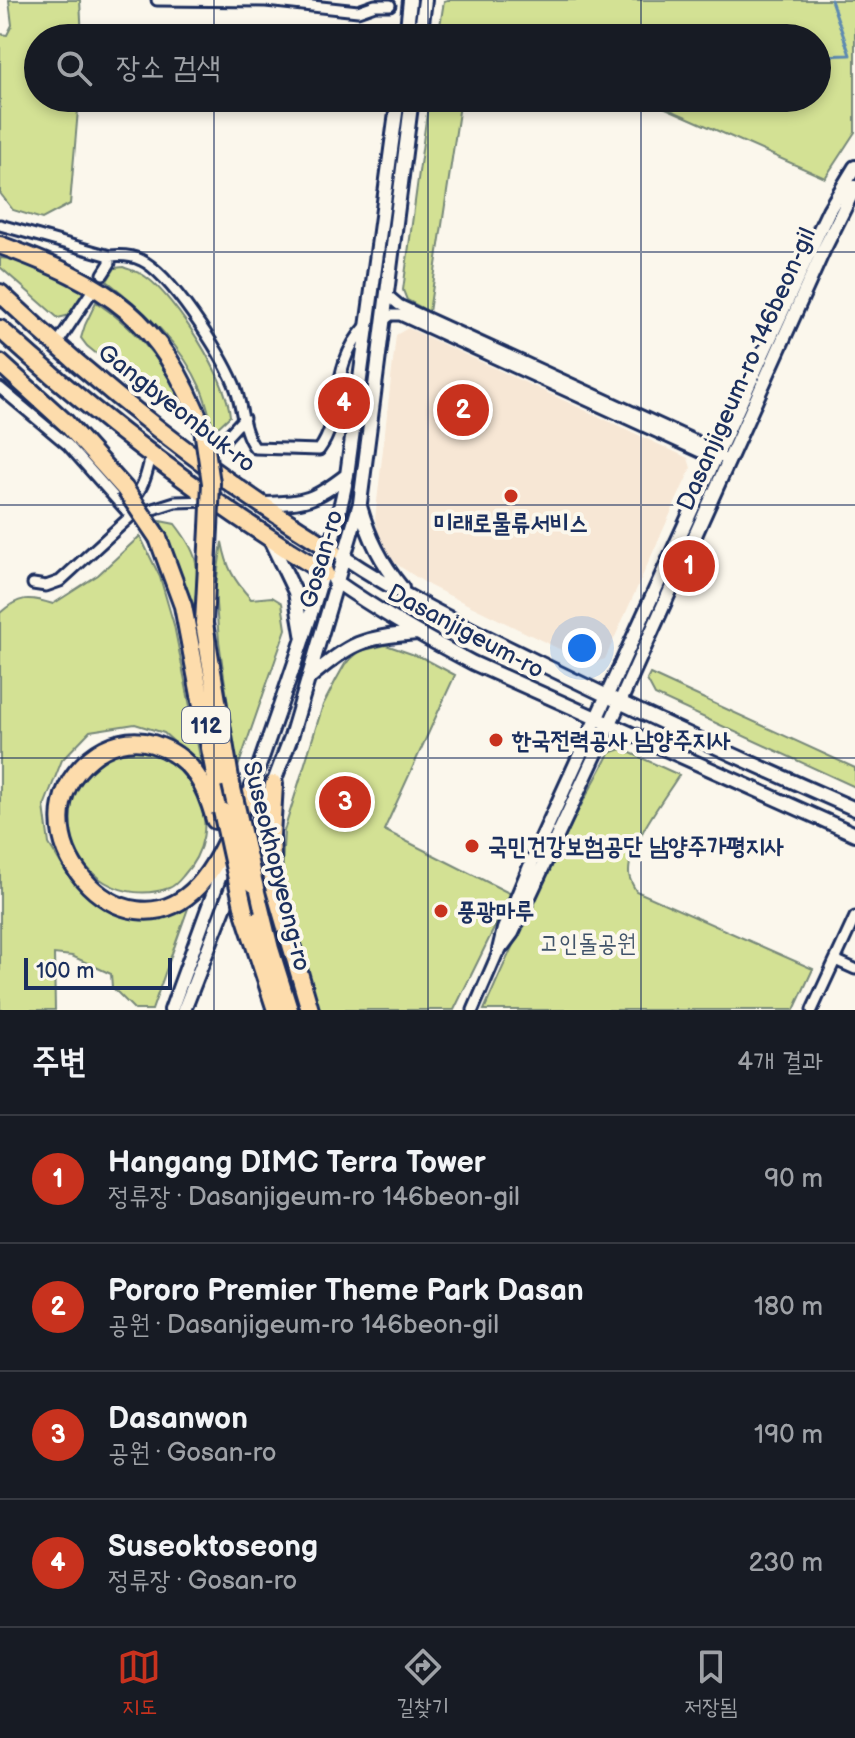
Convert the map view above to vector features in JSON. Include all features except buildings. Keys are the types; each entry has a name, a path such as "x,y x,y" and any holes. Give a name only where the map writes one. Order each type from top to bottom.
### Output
{"highway":[{"path":"0,245 73,274 103,290 129,312 167,353 193,401 203,429 211,483 204,623 198,639"},
{"name":"Gangbyeonbuk-ro","path":"0,293 57,344 196,457 338,554"},
{"name":"Gangbyeonbuk-ro","path":"0,329 68,391 151,455 214,501 331,578"},
{"path":"0,363 66,423 125,489 158,538 198,639"},
{"name":"Suseokhopyeong-ro","path":"198,639 231,784 247,889 245,915 276,1010"},
{"name":"Suseokhopyeong-ro","path":"198,639 218,815 270,949 289,1010"},
{"path":"218,815 191,767 175,753 140,742 112,744 86,761 69,784 60,819 67,854 74,869 89,887 112,902 134,909 151,910 168,907 198,886 215,862 248,796"},
{"path":"274,784 271,835 273,883 310,1010"}],"street":[{"path":"157,0 266,1 358,11 374,3 390,5"},
{"path":"407,24 410,0"},
{"path":"422,24 425,0"},
{"name":"Gosan-ro","path":"338,554 396,112"},
{"name":"Gosan-ro","path":"184,1010 274,784 309,678 338,554 360,503 410,112"},
{"name":"Dasanjigeum-ro 146beon-gil","path":"724,457 825,218 855,167"},
{"name":"Dasanjigeum-ro 146beon-gil","path":"499,950 512,933 603,722 724,457 855,187"},
{"path":"0,225 110,256 140,259 158,270 233,381 246,436 255,448 319,450 328,438 343,362 351,342 366,326"},
{"path":"103,274 110,263 110,256"},
{"path":"57,344 90,294"},
{"name":"Dasanjigeum-ro 146beon-gil","path":"386,294 399,305 703,444 724,457"},
{"name":"Dasanjigeum-ro 146beon-gil","path":"383,321 391,315 400,315 700,452 724,457"},
{"path":"0,388 68,445 128,512"},
{"path":"196,457 220,444 244,418"},
{"path":"33,584 46,586 60,581 128,512 146,479 151,455"},
{"path":"263,504 313,500 347,475"},
{"path":"128,512 175,502 214,501"},
{"path":"360,503 368,536 383,564 406,594"},
{"path":"269,537 295,592 303,642"},
{"name":"Dasanjigeum-ro","path":"338,554 486,637 855,809"},
{"name":"Gosan-ro","path":"171,1010 303,642 331,578"},
{"name":"Dasanjigeum-ro","path":"331,578 358,598 473,663 855,834"},
{"path":"309,678 340,652 362,640 417,633"},
{"path":"812,1010 855,917"},
{"path":"473,1010 499,950"},
{"path":"835,960 855,969"}],"shaded area":[{"path":"408,328 688,458 691,468 605,659 590,664 430,586 393,562 381,545 375,519 396,335"}],"green space":[{"path":"9,0 80,0 81,24 24,24 24,112 78,112 70,204 42,219 13,210 0,193 0,34 7,35 12,25"},
{"path":"855,0 855,132 825,178 675,112 831,112 831,24 440,24 444,1"},
{"path":"427,112 459,112 429,312 407,300 403,290"},
{"path":"0,258 45,270 85,293 70,315 58,318 0,267"},
{"path":"123,267 144,275 172,303 210,362 220,382 230,416 214,431 201,389 184,358 148,316 107,281 115,268"},
{"path":"96,302 128,327 154,356 174,388 191,426 171,407 141,390 87,346 81,338"},
{"path":"160,521 175,524 194,556 197,573 195,609"},
{"path":"140,536 160,577 174,625 202,767 164,733 135,724 90,731 62,760 44,806 49,844 68,875 92,900 117,910 192,897 152,1010 135,1010 112,987 111,974 72,956 54,954 55,1010 0,1010 0,613 25,599 53,604 98,575"},
{"path":"222,542 232,573 251,599 272,597 282,603 286,629 237,770 215,591"},
{"path":"386,645 423,658 455,675 384,830 511,894 454,1010 319,1010 284,897 284,831 323,705 345,664 360,651"},
{"path":"650,674 855,768 855,787 655,695 647,680"},
{"path":"122,746 147,750 174,763 189,780 201,803 204,825 201,847 190,867 169,888 152,892 119,889 92,872 73,845 68,815 77,774"},
{"name":"고인돌공원","path":"622,749 679,775 634,849 629,873 636,891 813,969 794,1010 484,1010 578,811 609,753"}],"waterway":[{"path":"831,0 850,55 831,56"}],"place":[{"name":"Suseoktoseong","path":"344,403"},
{"name":"Pororo Premier Theme Park Dasan","path":"463,410"},
{"name":"미래로물류서비스","path":"511,496"},
{"name":"Hangang DIMC Terra Tower","path":"689,566"},
{"name":"한국전력공사 남양주지사","path":"496,740"},
{"name":"Dasanwon","path":"345,802"},
{"name":"국민건강보험공단 남양주가평지사","path":"472,846"},
{"name":"풍광마루","path":"441,911"}]}
